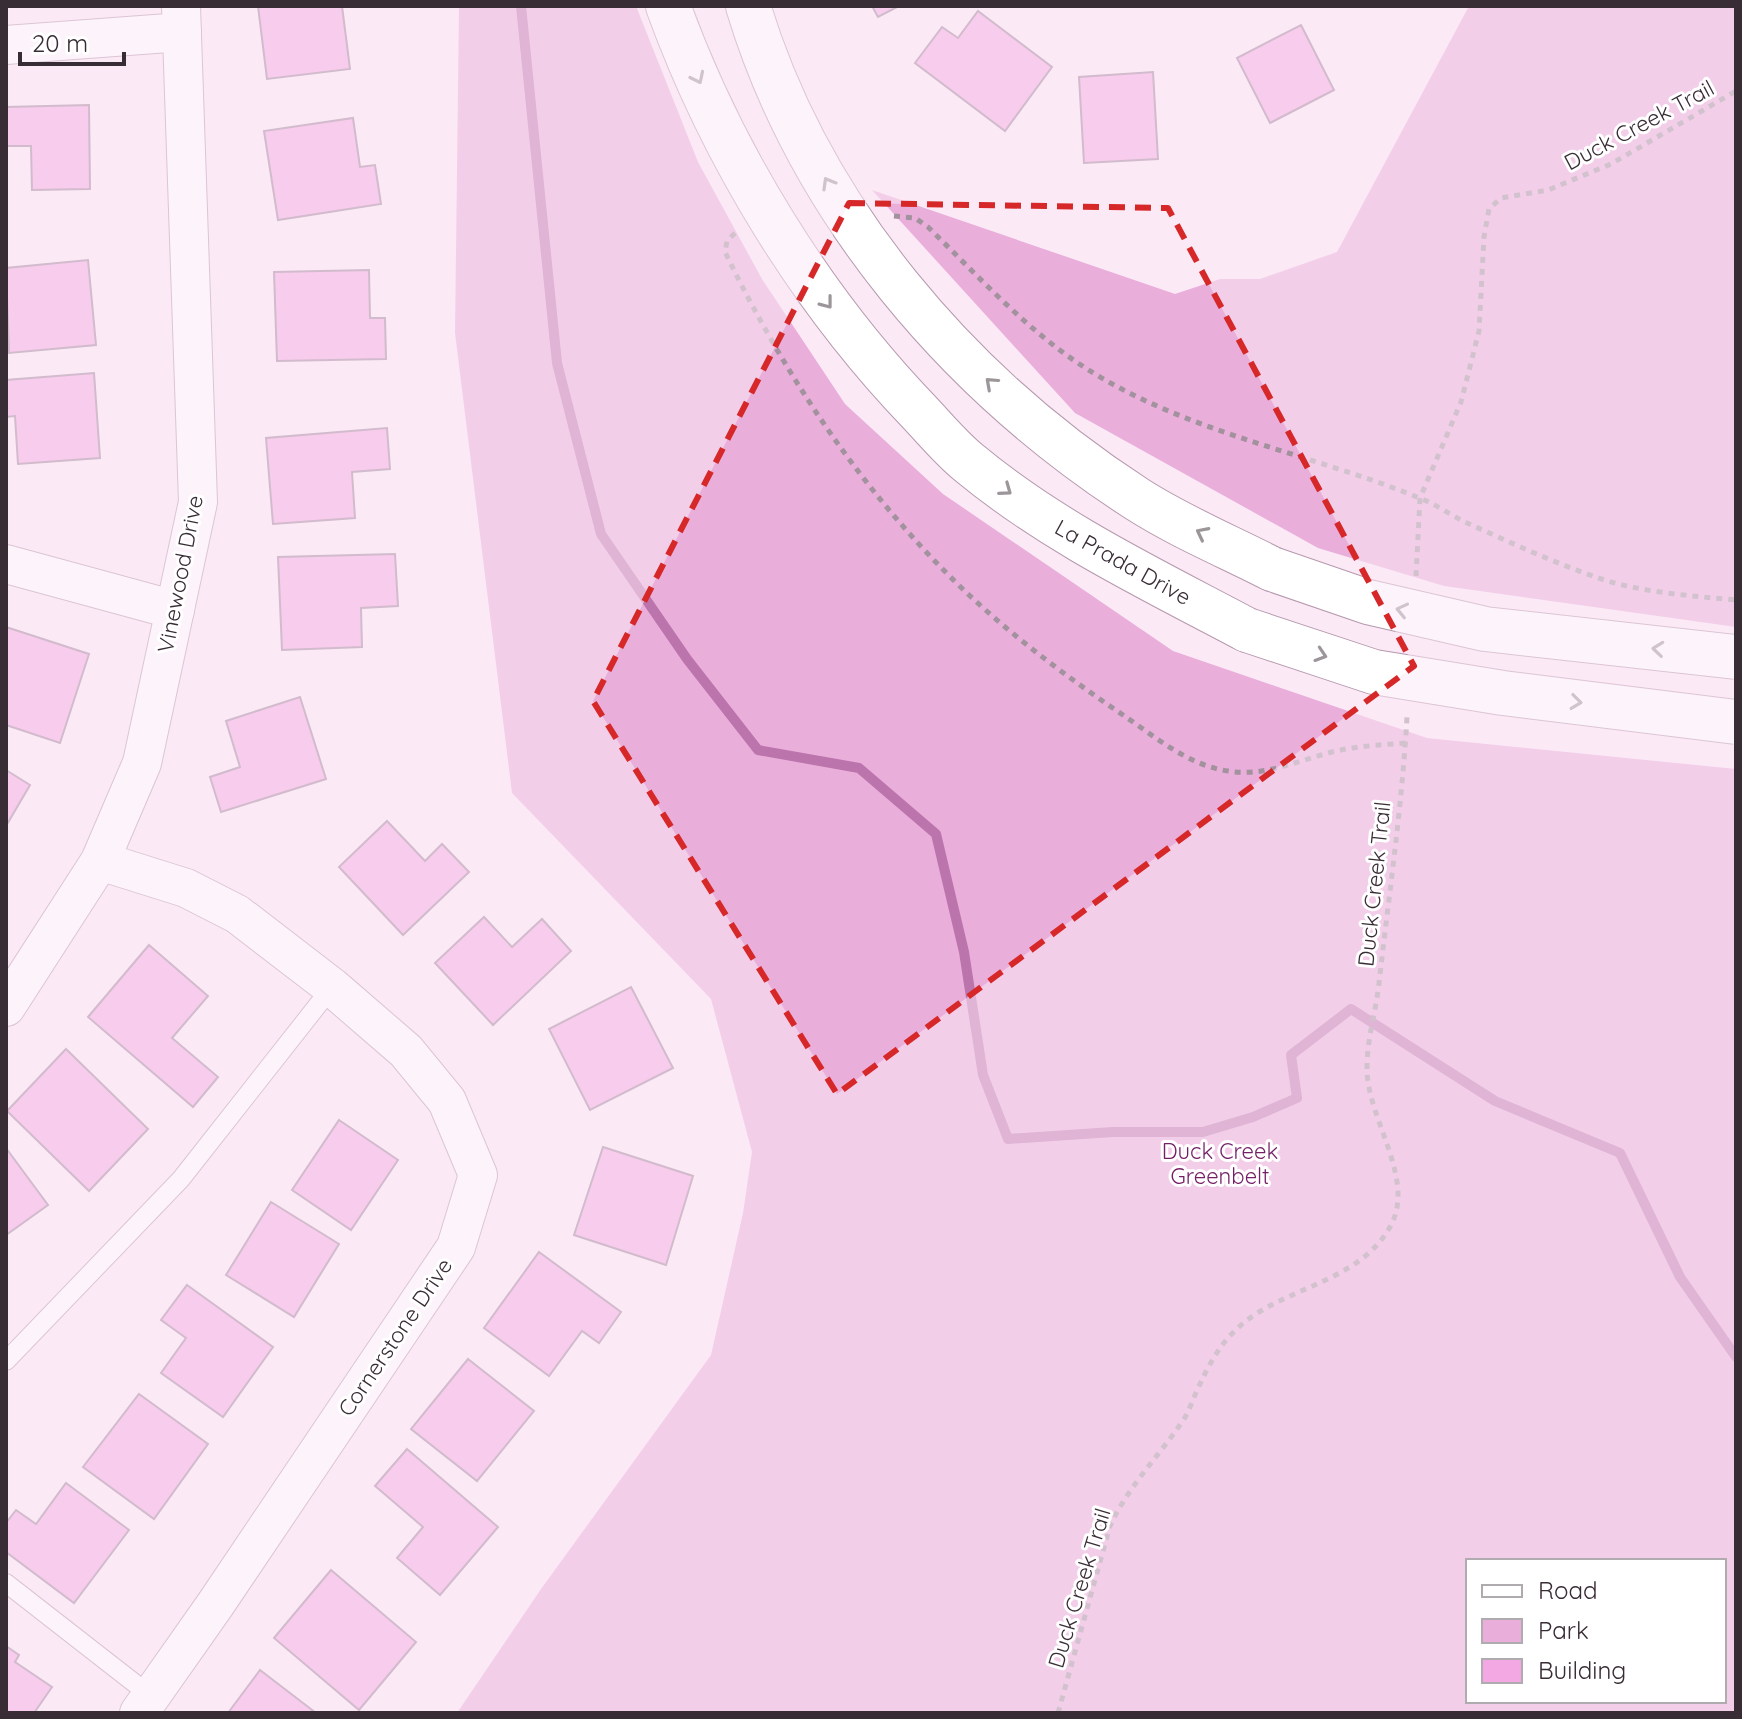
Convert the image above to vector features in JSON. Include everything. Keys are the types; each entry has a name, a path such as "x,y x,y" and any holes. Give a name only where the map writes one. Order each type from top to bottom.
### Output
{"main road":[{"name":"La Prada Drive","path":"668,6 683,47 748,180 807,277 886,378 967,461 1070,537 1247,630 1374,672 1503,693 1736,722"},
{"path":"748,6 759,44 804,142 856,233 945,342 1046,433 1139,500 1272,569 1368,602 1485,629 1736,657"}],"street":[{"path":"6,45 182,19"},
{"name":"Vinewood Drive","path":"6,1007 100,861 142,763 198,502 182,19"},
{"path":"6,564 175,610"},
{"name":"Cornerstone Drive","path":"100,861 186,888 237,914 332,987 406,1051 447,1101 478,1175 456,1247 145,1704"}],"lane":[{"path":"6,1361 181,1179 332,987"},
{"path":"6,1583 145,1704"}],"path":[{"name":"Duck Creek Trail","path":"1415,590 1420,498 1461,402 1479,331 1484,237 1489,209 1501,198 1548,190 1611,164 1736,91"},
{"path":"893,215 915,218 928,227 1026,323 1062,352 1157,406 1212,429 1420,498 1465,521 1596,577 1676,594 1736,600"},
{"path":"738,230 727,241 725,252 749,303 789,374 840,447 901,524 970,595 1069,677 1186,758 1209,768 1232,772 1275,770 1359,746 1406,743"},
{"name":"Duck Creek Trail","path":"1058,1713 1110,1526 1118,1508 1185,1420 1210,1362 1223,1342 1247,1320 1297,1292 1337,1275 1363,1258 1391,1225 1398,1195 1389,1151 1372,1106 1367,1068 1408,712"}],"highlighted area":[{"path":"849,203 1168,208 1414,666 837,1094 593,701"}],"green space":[{"name":"Duck Creek Greenbelt","path":"459,6 636,6 698,162 762,279 845,404 943,494 1173,651 1427,738 1736,769 1736,1713 457,1713 541,1589 711,1355 743,1213 752,1152 711,999 512,793 455,333"},
{"path":"1469,6 1736,6 1736,627 1444,586 1318,548 1075,413 872,190 1175,294 1220,279 1260,279 1337,252"}],"building":[{"path":"258,6 342,6 350,69 267,79"},
{"path":"872,6 899,6 878,17"},
{"path":"978,11 1052,67 1005,131 915,63 942,27 958,38"},
{"path":"1301,25 1334,90 1270,123 1237,58"},
{"path":"1153,72 1158,159 1084,163 1079,77"},
{"path":"89,105 90,189 32,190 31,146 6,146 6,107"},
{"path":"353,118 360,167 375,165 381,204 278,220 264,131"},
{"path":"88,260 96,345 9,353 6,268"},
{"path":"369,270 370,318 385,318 386,359 277,361 274,272"},
{"path":"94,373 100,458 18,464 15,416 6,417 6,380"},
{"path":"387,428 390,469 352,472 355,518 273,524 266,438"},
{"path":"395,554 398,606 361,608 362,647 282,650 278,557"},
{"path":"6,627 89,654 60,743 6,725"},
{"path":"300,697 326,779 221,812 210,777 240,767 226,721"},
{"path":"6,770 30,785 6,826"},
{"path":"387,821 425,861 442,844 469,872 403,935 339,867"},
{"path":"484,917 512,947 542,919 571,951 493,1025 435,963"},
{"path":"149,945 208,996 172,1038 218,1077 193,1107 88,1017"},
{"path":"631,987 673,1068 590,1110 549,1029"},
{"path":"66,1049 148,1129 89,1191 7,1111"},
{"path":"339,1120 398,1160 351,1230 292,1190"},
{"path":"603,1147 693,1176 666,1265 574,1235"},
{"path":"6,1148 48,1205 6,1235"},
{"path":"271,1202 339,1244 294,1317 226,1275"},
{"path":"539,1252 621,1312 599,1343 582,1331 549,1376 484,1328"},
{"path":"187,1285 273,1347 223,1417 161,1373 186,1338 161,1320"},
{"path":"468,1359 534,1411 477,1481 411,1429"},
{"path":"139,1394 208,1444 154,1519 83,1467"},
{"path":"407,1449 498,1527 440,1595 397,1558 423,1527 375,1486"},
{"path":"66,1483 129,1530 74,1603 6,1552 6,1523 16,1510 36,1524"},
{"path":"331,1570 416,1642 359,1710 274,1638"},
{"path":"6,1646 19,1655 15,1662 52,1687 34,1713 6,1713"},
{"path":"260,1670 316,1713 228,1713"}],"waterway":[{"path":"521,6 557,363 601,534 687,659 758,750 859,768 936,834 964,952 983,1075 1008,1139 1113,1132 1203,1132 1253,1117 1297,1098 1291,1055 1351,1009 1495,1101 1620,1153 1680,1277 1736,1357"}]}
